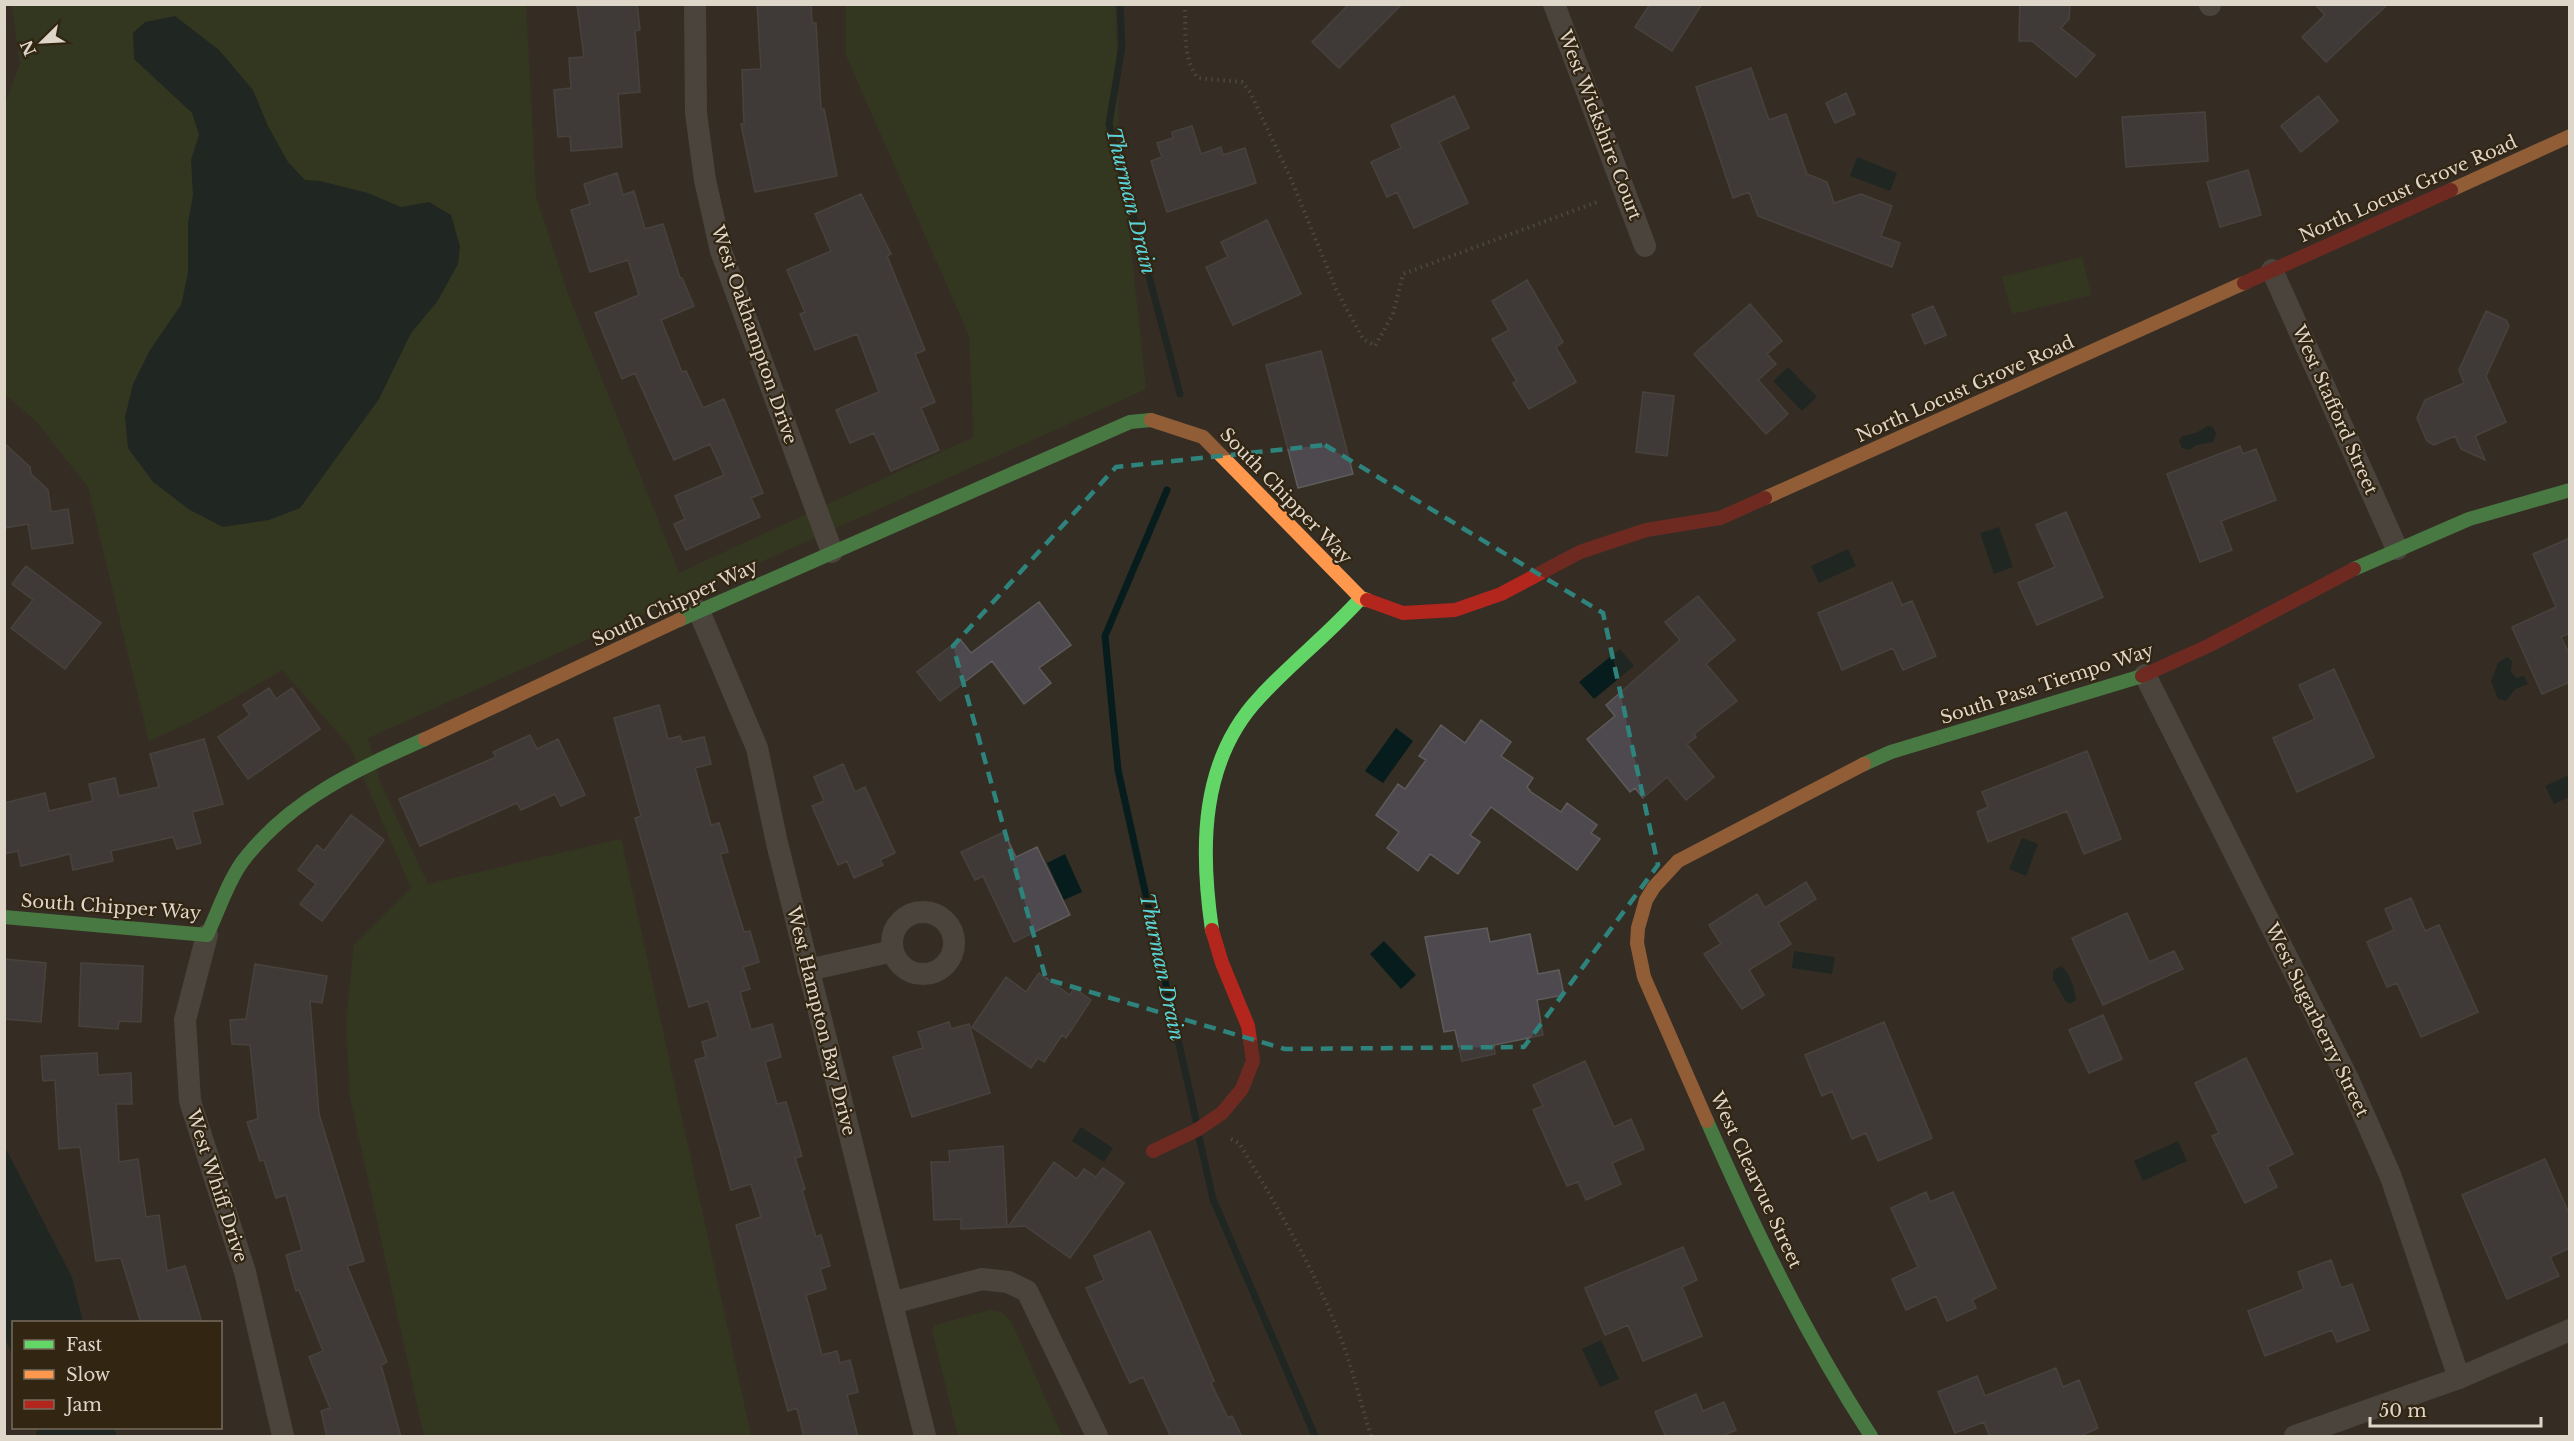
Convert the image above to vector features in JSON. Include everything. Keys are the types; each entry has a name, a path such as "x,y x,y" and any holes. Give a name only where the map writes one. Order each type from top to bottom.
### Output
{"street":[{"name":"West Oakhampton Drive","path":"695,4 696,113 705,180 721,251 832,552"},
{"name":"West Wickshire Court","path":"1554,4 1645,246"},
{"name":"North Locust Grove Road","path":"1361,598 1402,613 1455,610 1501,594 1580,552 1646,530 1720,518 2570,136"},
{"name":"West Stafford Street","path":"2272,270 2397,549"},
{"name":"South Chipper Way","path":"4,918 207,935 245,858 291,811 340,778 699,611 1130,422 1152,420 1203,437 1361,598"},
{"name":"South Pasa Tiempo Way","path":"1637,926 1644,901 1658,878 1678,861 1843,773 1891,752 2145,675 2210,645 2327,582 2397,549 2469,519 2570,490"},
{"path":"1153,1150 1217,1120 1245,1086 1255,1055 1240,1003 1217,952 1209,919 1207,861 1213,778 1226,740 1254,704 1289,666 1329,633 1361,598"},
{"name":"West Hampton Bay Drive","path":"699,611 758,748 777,843 925,1437"},
{"name":"West Sugarberry Street","path":"2145,675 2348,1079 2391,1177 2459,1378"},
{"name":"West Clearvue Street","path":"1637,926 1636,952 1644,977 1768,1254 1806,1330 1871,1437"},
{"name":"West Whiff Drive","path":"207,935 185,1020 190,1101 245,1272 283,1437"},
{"path":"808,970 893,951"},
{"path":"892,1303 982,1279 1008,1282 1027,1291 1097,1437"},
{"path":"2295,1437 2459,1378 2570,1330"}],"path":[{"path":"1185,4 1186,51 1190,68 1198,78 1242,82 1250,92 1291,179 1336,290 1363,339 1375,346 1393,314 1403,274 1600,201"},
{"path":"1239,1143 1276,1205 1318,1285 1339,1332 1371,1437"}],"highlighted area":[{"path":"1325,445 1603,613 1658,865 1524,1047 1285,1049 1046,979 953,646 1116,467"}],"green space":[{"path":"12,5 526,5 536,197 567,292 679,573 974,437 969,335 846,55 846,5 1115,5 1119,136 1146,389 368,738 381,785 428,884 621,839 751,1436 424,1436 350,1096 346,1023 354,945 411,888 350,746 282,670 195,720 149,741 88,487 38,423 5,394 5,104 20,64"},
{"path":"2082,257 2091,295 2012,314 2002,277"},
{"path":"991,1310 1001,1312 1011,1321 1062,1436 958,1436 932,1330 935,1325"}],"water":[{"path":"175,16 219,50 253,90 268,126 288,162 305,180 320,181 368,193 401,207 429,202 451,215 460,246 458,264 437,302 411,333 379,399 300,508 269,520 223,527 190,510 153,482 128,448 125,417 133,384 150,350 181,305 188,273 188,223 193,195 191,160 199,135 192,113 134,59 133,33 145,22"},
{"path":"1857,157 1897,173 1890,191 1850,176"},
{"path":"1788,367 1817,397 1802,411 1773,381"},
{"path":"2208,426 2213,427 2216,434 2213,442 2197,445 2189,450 2182,448 2179,441 2182,436 2196,433"},
{"path":"1999,527 2013,567 1994,574 1980,533"},
{"path":"1848,549 1856,566 1819,583 1811,566"},
{"path":"1620,649 1634,666 1594,699 1579,682"},
{"path":"2507,657 2512,661 2511,672 2517,678 2524,676 2528,684 2515,689 2506,701 2498,699 2491,681 2498,663"},
{"path":"1396,728 1413,741 1383,783 1365,771"},
{"path":"2569,775 2569,797 2554,804 2545,786"},
{"path":"2022,838 2038,844 2026,876 2009,869"},
{"path":"1065,854 1082,892 1064,900 1047,863"},
{"path":"1384,941 1416,975 1401,989 1370,954"},
{"path":"1794,951 1835,957 1832,974 1792,968"},
{"path":"2061,966 2067,972 2073,986 2076,1000 2071,1003 2066,1002 2053,979 2053,971"},
{"path":"1081,1127 1113,1148 1104,1162 1072,1141"},
{"path":"2178,1141 2187,1161 2143,1181 2134,1161"},
{"path":"5,1147 72,1277 83,1321 12,1321 12,1354 4,1336"},
{"path":"1601,1340 1619,1379 1600,1387 1582,1349"},
{"path":"37,1429 114,1429 117,1436 36,1436"}],"building":[{"path":"577,4 637,4 640,30 635,31 640,92 618,94 622,147 571,151 570,136 558,137 554,90 571,88 569,58 584,57"},
{"path":"757,4 811,4 812,23 816,23 821,109 824,109 837,176 755,192 741,124 744,124 742,70 761,69"},
{"path":"1349,4 1402,4 1339,68 1312,42"},
{"path":"1650,4 1702,4 1672,51 1635,27"},
{"path":"2020,4 2070,4 2069,19 2061,28 2095,55 2076,77 2032,41 2019,41"},
{"path":"2315,4 2388,4 2326,62 2302,37 2325,15"},
{"path":"1751,68 1769,120 1786,114 1807,174 1827,182 1834,203 1861,194 1892,206 1881,236 1900,243 1892,267 1758,216 1749,192 1733,198 1696,87"},
{"path":"1846,93 1855,114 1835,123 1826,103"},
{"path":"1454,96 1469,128 1439,142 1468,203 1414,228 1397,192 1387,197 1371,162 1401,148 1391,125"},
{"path":"2318,96 2338,121 2301,152 2281,126"},
{"path":"2205,112 2208,161 2126,167 2122,117"},
{"path":"1192,126 1201,154 1221,147 1223,155 1245,148 1256,183 1167,212 1151,161 1162,157 1157,143 1173,138 1172,132"},
{"path":"2248,170 2261,215 2220,227 2207,182"},
{"path":"617,173 623,195 634,191 645,229 663,224 680,278 694,306 661,320 682,372 686,371 703,408 724,399 763,493 751,498 760,517 686,550 674,524 685,519 675,496 724,475 710,444 674,460 635,373 622,379 595,313 639,295 628,260 590,272 571,210 590,204 584,184"},
{"path":"861,194 891,254 887,256 925,350 915,354 935,402 921,408 939,450 891,471 874,433 850,443 836,410 879,392 857,334 815,350 800,314 805,312 787,270 831,251 815,214"},
{"path":"1267,220 1301,294 1233,325 1206,267 1228,257 1221,242"},
{"path":"1527,280 1563,342 1556,347 1576,382 1529,409 1513,383 1517,381 1492,339 1509,330 1492,301"},
{"path":"1750,304 1782,341 1767,354 1776,364 1758,380 1788,414 1766,434 1694,354"},
{"path":"1933,306 1946,335 1925,344 1912,315"},
{"path":"2486,311 2506,320 2509,326 2486,376 2506,422 2475,436 2485,460 2461,449 2455,436 2434,445 2427,441 2417,418 2425,400 2464,383 2459,370"},
{"path":"1321,351 1353,474 1298,488 1266,365"},
{"path":"1643,392 1674,396 1667,456 1636,452"},
{"path":"4,443 30,467 31,474 48,490 51,512 68,509 73,543 32,549 28,524 4,528"},
{"path":"2240,446 2243,454 2256,449 2276,500 2221,521 2232,550 2200,562 2167,474"},
{"path":"2066,512 2103,597 2037,625 2018,583 2055,567 2036,525"},
{"path":"2570,538 2570,637 2568,634 2561,637 2570,656 2570,682 2542,694 2512,627 2556,607 2533,554"},
{"path":"26,566 101,623 65,669 11,628 33,600 12,584"},
{"path":"1892,582 1902,605 1912,601 1936,656 1903,670 1893,648 1842,670 1818,613"},
{"path":"1698,596 1735,640 1706,664 1737,701 1694,734 1696,737 1687,744 1714,777 1686,800 1667,777 1643,798 1635,788 1630,792 1587,739 1615,716 1606,705 1680,640 1665,622"},
{"path":"1039,602 1071,645 1039,668 1051,683 1024,704 992,661 940,701 917,672 960,639 971,653"},
{"path":"2334,669 2374,757 2297,792 2273,738 2315,719 2299,685"},
{"path":"269,688 276,699 292,688 320,729 248,779 218,737 250,715 243,705"},
{"path":"659,705 668,739 680,736 682,742 704,737 711,764 695,768 711,825 719,823 728,852 720,854 744,932 750,931 759,962 743,967 750,989 740,992 751,1030 772,1024 781,1057 765,1062 777,1104 786,1102 802,1156 795,1158 805,1189 802,1190 816,1237 821,1235 830,1266 820,1269 826,1289 806,1295 822,1355 837,1351 840,1363 850,1360 858,1392 847,1395 858,1437 804,1437 797,1408 788,1411 736,1225 761,1217 751,1184 731,1190 695,1060 706,1057 702,1042 718,1037 708,1001 689,1007 635,818 641,816 614,718"},
{"path":"1481,720 1511,742 1501,756 1533,778 1527,787 1531,792 1561,812 1567,803 1597,825 1591,833 1600,839 1577,870 1491,807 1470,835 1480,842 1458,874 1430,854 1418,871 1387,848 1399,832 1376,815 1398,784 1405,789 1426,760 1419,756 1441,725 1465,743"},
{"path":"530,735 537,749 558,739 585,795 561,806 555,794 521,810 517,803 420,846 399,799 496,757 493,752"},
{"path":"204,739 223,804 192,812 201,843 177,849 173,837 111,851 113,861 73,870 70,854 21,866 18,851 4,854 4,803 45,793 49,811 93,801 89,784 115,778 119,796 159,787 150,754"},
{"path":"2087,751 2121,839 2084,854 2067,811 1988,842 1977,812 1988,807 1982,792"},
{"path":"843,764 855,792 865,787 895,853 880,860 883,865 854,878 847,861 838,865 812,806 824,801 814,777"},
{"path":"351,815 384,840 322,921 300,904 316,884 298,870 317,845 324,851"},
{"path":"1004,832 1016,857 1037,847 1070,915 1014,942 983,876 975,880 961,852"},
{"path":"1806,882 1816,899 1778,923 1791,944 1749,970 1764,995 1742,1009 1704,954 1721,944 1709,925 1757,894 1765,908"},
{"path":"2411,898 2425,931 2439,925 2478,1012 2421,1037 2397,983 2387,987 2367,942 2394,930 2385,909"},
{"path":"2127,913 2149,962 2174,951 2183,969 2103,1005 2072,938"},
{"path":"1487,928 1490,942 1530,934 1538,974 1559,970 1564,995 1537,1000 1543,1035 1494,1045 1495,1054 1462,1061 1455,1030 1444,1032 1425,937"},
{"path":"4,959 46,963 41,1022 4,1019"},
{"path":"81,963 143,966 141,1022 119,1021 118,1029 79,1026"},
{"path":"255,964 327,976 322,1003 310,1001 319,1114 364,1261 347,1266 387,1362 381,1365 401,1437 327,1437 321,1411 330,1408 309,1357 323,1351 299,1290 296,1291 286,1255 302,1250 286,1195 276,1198 264,1160 260,1161 247,1122 258,1119 250,1045 232,1044 230,1020 246,1019"},
{"path":"1039,973 1070,995 1074,988 1091,1000 1066,1038 1062,1035 1044,1062 1038,1058 1031,1068 972,1027 1006,977 1026,992"},
{"path":"2103,1015 2122,1059 2089,1073 2069,1030"},
{"path":"949,1022 951,1029 969,1024 990,1093 912,1117 893,1057 923,1048 918,1032"},
{"path":"1884,1022 1932,1138 1878,1161 1866,1133 1852,1139 1832,1091 1822,1096 1805,1055"},
{"path":"97,1053 98,1075 131,1073 132,1104 116,1104 119,1162 138,1159 146,1217 159,1215 167,1271 185,1266 201,1321 140,1321 121,1258 96,1261 80,1147 59,1149 55,1080 43,1081 41,1056"},
{"path":"2246,1058 2293,1154 2267,1167 2277,1187 2245,1203 2212,1136 2219,1133 2195,1083"},
{"path":"1585,1061 1614,1127 1631,1119 1644,1149 1612,1163 1621,1184 1586,1200 1578,1182 1567,1186 1533,1110 1543,1106 1533,1085"},
{"path":"1003,1146 1007,1227 961,1229 961,1219 934,1220 931,1162 950,1162 949,1151"},
{"path":"2545,1159 2570,1216 2570,1248 2550,1257 2559,1276 2507,1299 2462,1195"},
{"path":"1054,1162 1077,1179 1084,1169 1096,1177 1103,1168 1124,1183 1070,1258 1025,1226 1008,1227"},
{"path":"1926,1192 1930,1202 1953,1192 1996,1288 1972,1300 1976,1308 1947,1321 1936,1296 1906,1310 1892,1279 1918,1267 1891,1208"},
{"path":"1150,1231 1214,1381 1211,1383 1228,1418 1232,1416 1242,1437 1171,1437 1143,1377 1130,1383 1086,1288 1104,1280 1094,1256"},
{"path":"1683,1247 1697,1280 1682,1287 1702,1336 1643,1361 1628,1325 1605,1335 1585,1288"},
{"path":"2331,1260 2341,1288 2352,1284 2369,1330 2337,1342 2332,1330 2265,1356 2248,1311 2304,1289 2298,1272"},
{"path":"2056,1368 2063,1387 2079,1380 2098,1428 2078,1437 1990,1437 1984,1422 1955,1433 1938,1392 1977,1376 1985,1396"},
{"path":"1696,1394 1703,1411 1724,1402 1736,1430 1720,1437 1666,1437 1655,1412"}],"waterway":[{"name":"Thurman Drain","path":"1120,4 1122,46 1109,124 1180,394"},
{"name":"Thurman Drain","path":"1167,490 1105,636 1118,770 1196,1120"},
{"name":"Thurman Drain","path":"1199,1137 1213,1199 1315,1436"}],"traffic: fast":[{"path":"679,620 1130,422 1151,420"},
{"path":"2354,569 2469,519 2570,490"},
{"path":"1212,930 1208,899 1206,837 1215,777 1226,748 1240,722 1260,697 1361,598"},
{"path":"1864,764 1891,752 2142,676"},
{"path":"4,917 207,935 240,865 264,836 284,818 351,774 425,739"},
{"path":"1707,1121 1803,1321 1871,1436"}],"traffic: slow":[{"path":"2451,190 2570,136"},
{"path":"1765,498 2244,283"},
{"path":"1151,420 1203,437 1361,598 1367,600"},
{"path":"425,739 679,620"},
{"path":"1707,1121 1644,977 1637,943 1638,928 1646,900 1654,887 1678,861 1864,764"}],"traffic: jam":[{"path":"2244,283 2451,190"},
{"path":"1367,600 1403,613 1455,610 1501,594 1580,552 1646,530 1720,518 1765,498"},
{"path":"2142,676 2210,645 2354,569"},
{"path":"1153,1151 1197,1130 1222,1113 1242,1089 1253,1061 1248,1026 1222,963 1212,930"}]}
